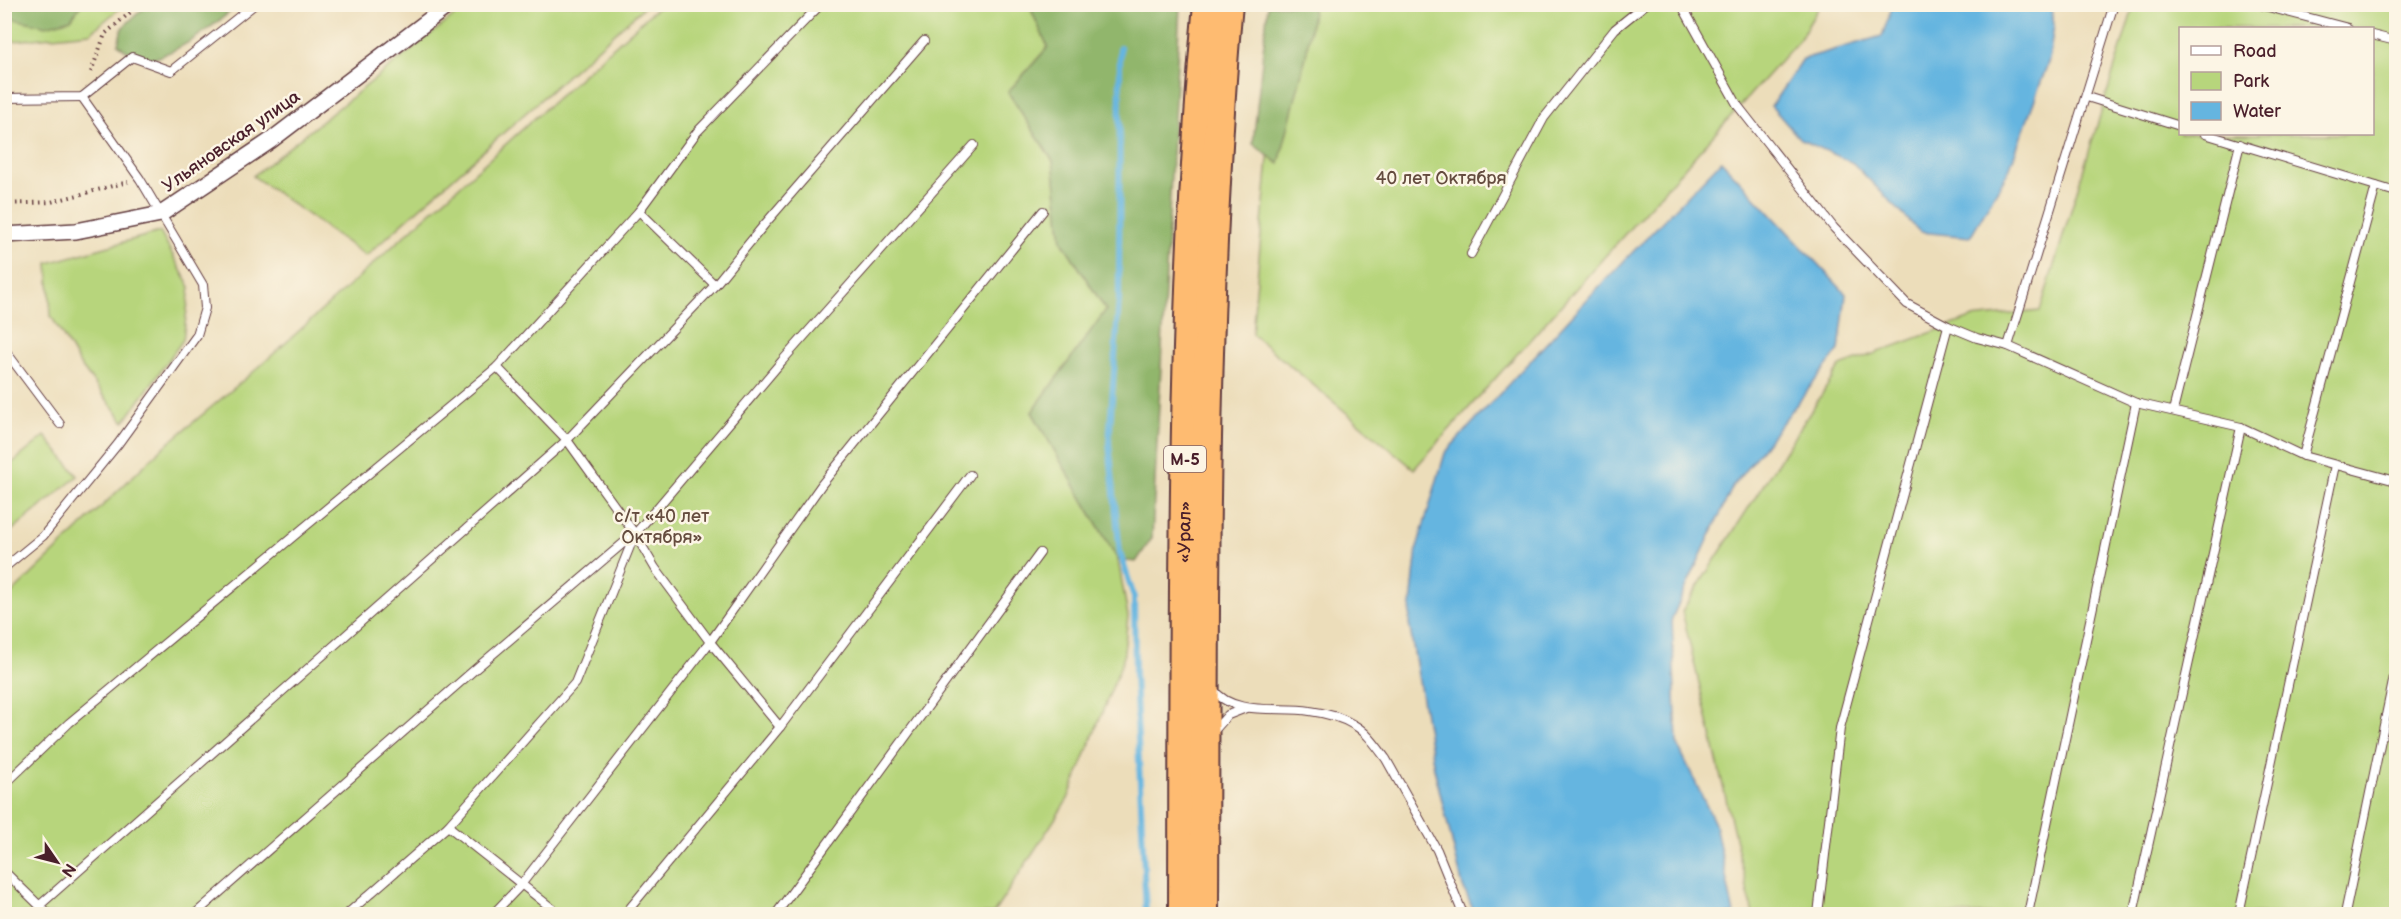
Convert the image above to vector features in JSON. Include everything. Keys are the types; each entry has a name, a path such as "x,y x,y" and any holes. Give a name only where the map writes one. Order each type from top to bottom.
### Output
{"highway":[{"name":"«Урал»","path":"1183,915 1184,502 1188,315 1202,66 1208,4"},
{"name":"«Урал»","path":"1204,915 1205,503 1210,314 1222,68 1228,4"}],"street":[{"name":"Ульяновская улица","path":"4,235 76,231 161,214 270,141 450,4"}],"lane":[{"path":"4,98 82,97 132,57 171,71 255,4"},
{"path":"4,785 69,723 497,367 639,211 697,132 821,4"},
{"path":"1471,254 1544,118 1615,28 1646,4"},
{"path":"1681,4 1738,106 1834,228 1907,303 1948,326 1977,338 2008,346 2136,403 2241,427 2303,456 2397,481"},
{"path":"2008,346 2115,4"},
{"path":"2257,4 2344,27"},
{"path":"2374,35 2397,41"},
{"path":"39,905 567,440 715,285 764,225 924,41"},
{"path":"4,568 43,536 118,444 197,335 204,308 202,285 161,214 140,179 82,97"},
{"path":"2087,97 2179,125"},
{"path":"2208,135 2397,192"},
{"path":"2173,411 2240,144"},
{"path":"195,915 473,670 635,534 782,361 974,145"},
{"path":"2303,456 2376,186"},
{"path":"639,211 715,285"},
{"path":"493,915 520,886 710,642 822,484 1043,211"},
{"path":"1818,915 1840,728 1948,326"},
{"path":"4,349 60,424"},
{"path":"497,367 567,440 635,534 654,568 710,642 780,727"},
{"path":"2028,915 2136,403"},
{"path":"2133,915 2241,427"},
{"path":"2239,915 2335,465"},
{"path":"625,915 780,727 970,475"},
{"path":"347,915 448,826 575,683 635,534"},
{"path":"776,915 1040,553"},
{"path":"1205,667 1212,686 1221,697 1234,704 1310,711 1335,716 1357,726 1376,745 1437,850 1463,915"},
{"path":"2345,915 2397,667"},
{"path":"1205,755 1209,738 1222,720 1233,712 1250,707"},
{"path":"448,826 559,915"},
{"path":"4,871 48,915"}],"path":[{"path":"82,97 105,34 140,4"},
{"path":"4,204 51,202 140,179"}],"green space":[{"path":"5,4 81,5 71,19 46,26 5,17"},
{"path":"115,4 119,9 90,33 5,42 4,5"},
{"path":"469,4 646,5 366,256 253,176"},
{"path":"147,5 239,5 187,43 150,60 125,50 118,44 122,28"},
{"name":"с/т «40 лет Октября»","path":"660,5 1029,5 1048,47 1008,92 1053,161 1062,241 1106,310 1032,412 1118,560 1128,616 1123,660 1068,799 993,914 5,914 5,600 158,452 259,367"},
{"path":"1029,5 1180,5 1152,538 1136,562 1118,560 1032,412 1106,310 1062,241 1053,161 1008,92 1048,47"},
{"path":"1268,5 1314,5 1306,56 1279,164 1253,144"},
{"name":"40 лет Октября","path":"1282,5 1820,5 1800,39 1414,469 1252,334"},
{"path":"2134,5 2396,5 2396,914 1753,914 1682,611 1840,366 1971,318 2040,311"},
{"path":"160,232 190,287 183,340 124,422 81,366 51,316 48,263"},
{"path":"45,436 78,476 5,536 5,467"}],"water":[{"path":"1893,5 2051,5 2054,25 2049,60 2009,170 1970,237 1920,232 1853,163 1800,139 1771,106 1803,59 1882,36"},
{"path":"1721,161 1846,294 1839,350 1733,486 1672,618 1677,743 1715,824 1734,914 1475,914 1463,887 1434,768 1409,623 1417,548 1445,453 1591,295"}],"waterway":[{"path":"1120,47 1119,298 1109,443 1120,553 1134,597 1135,674 1146,914"}]}
